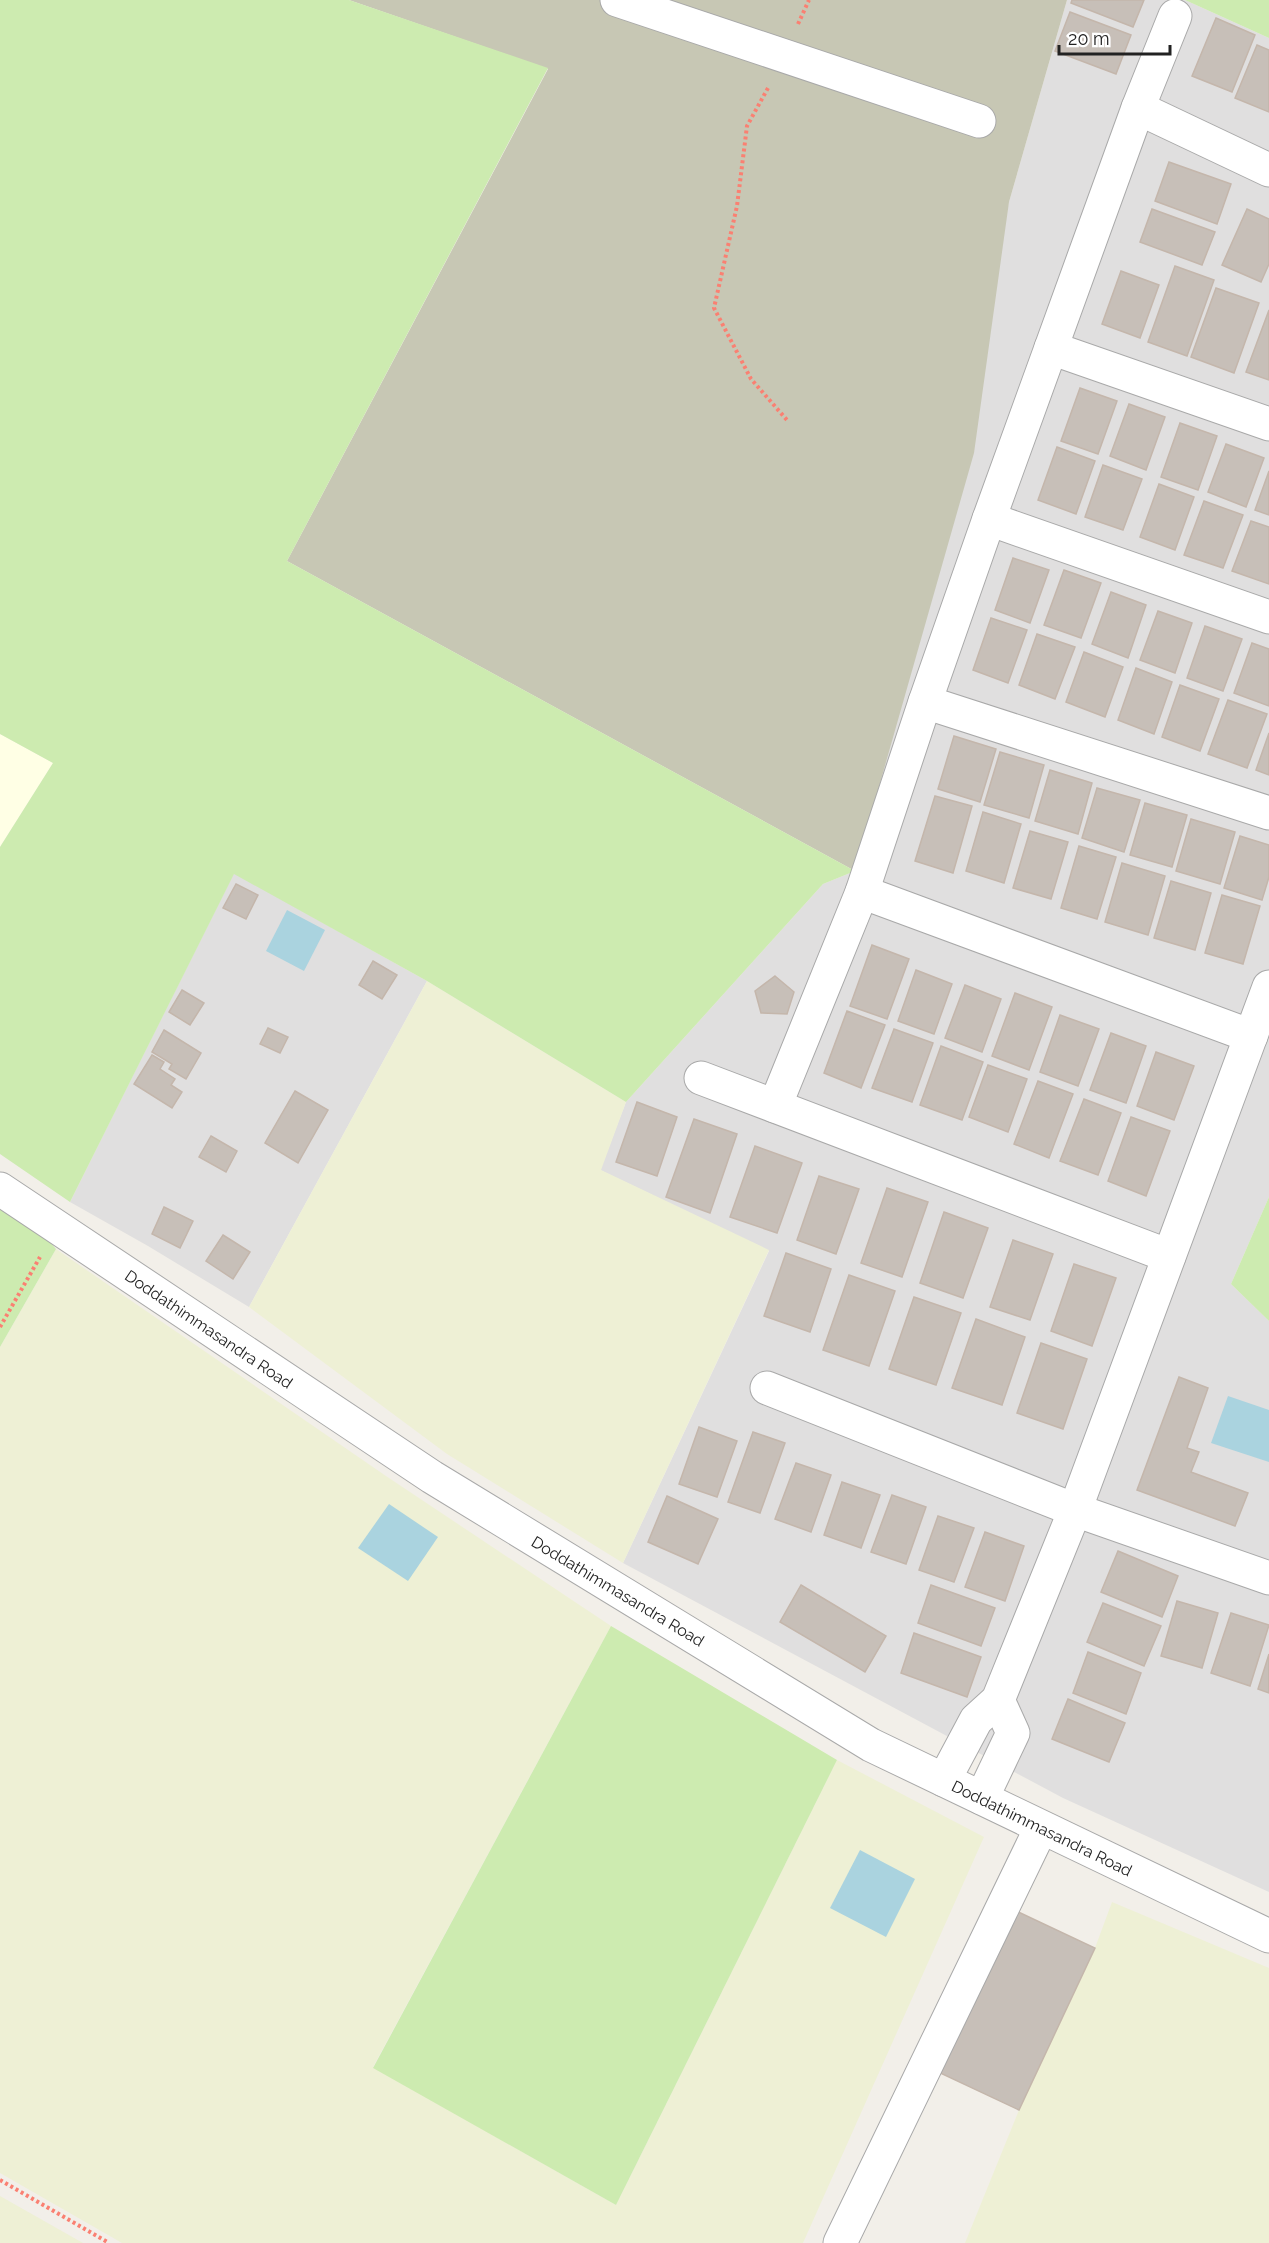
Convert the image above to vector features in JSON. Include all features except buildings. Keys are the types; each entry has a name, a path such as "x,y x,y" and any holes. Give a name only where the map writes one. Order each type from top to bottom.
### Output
{"street":[{"path":"617,0 979,121"},
{"path":"776,1107 862,892 988,519 1138,108 1175,16"},
{"path":"1138,108 1269,170"},
{"path":"1051,348 1269,424"},
{"path":"988,519 1269,617"},
{"path":"925,702 1269,813"},
{"path":"862,892 1251,1036"},
{"path":"944,1780 976,1720 998,1700 1075,1510 1269,987"},
{"path":"700,1078 1169,1256"},
{"name":"Doddathimmasandra Road","path":"0,1189 432,1477 871,1745 1269,1936"},
{"path":"767,1388 1075,1510 1269,1578"},
{"path":"982,1798 1013,1733 998,1700"},
{"path":"840,2243 1041,1828"}],"path":[{"path":"786,420 751,379 714,308 737,206 747,126 785,55 808,0"},
{"path":"0,1327 58,1228"},
{"path":"0,2180 109,2243"}],"shaded area":[{"path":"349,0 1067,0 1009,202 974,453 855,871 287,561 548,69"},
{"path":"1067,0 1185,0 1269,38 1269,1197 1231,1284 1269,1321 1269,1892 1063,1798 623,1563 769,1251 600,1170 626,1102 823,884 855,871 1009,202"},
{"path":"0,734 53,763 0,847"},
{"path":"234,873 427,981 249,1307 70,1202"},
{"path":"427,981 626,1102 601,1170 769,1250 623,1563 447,1454 249,1307"},
{"path":"56,1249 386,1476 611,1626 373,2067 616,2205 837,1760 984,1837 803,2243 122,2243 0,2173 0,1347"},
{"path":"1112,1902 1269,1968 1269,2243 965,2243 1019,2110 1095,1948"},
{"path":"0,2196 83,2243 0,2243"}],"green space":[{"path":"0,0 349,0 548,68 287,561 855,871 823,884 626,1102 427,981 234,874 70,1202 0,1154 0,847 53,763 0,734"},
{"path":"1185,0 1269,0 1269,38"},
{"path":"1269,1197 1269,1321 1231,1284"},
{"path":"0,1204 36,1226 56,1249 0,1347"},
{"path":"611,1626 837,1760 616,2205 373,2068"}],"water":[{"path":"287,910 325,930 304,971 266,951"},
{"path":"1228,1396 1269,1410 1269,1462 1211,1443"},
{"path":"389,1504 438,1537 408,1581 358,1548"},
{"path":"860,1850 915,1879 886,1937 830,1908"}]}
